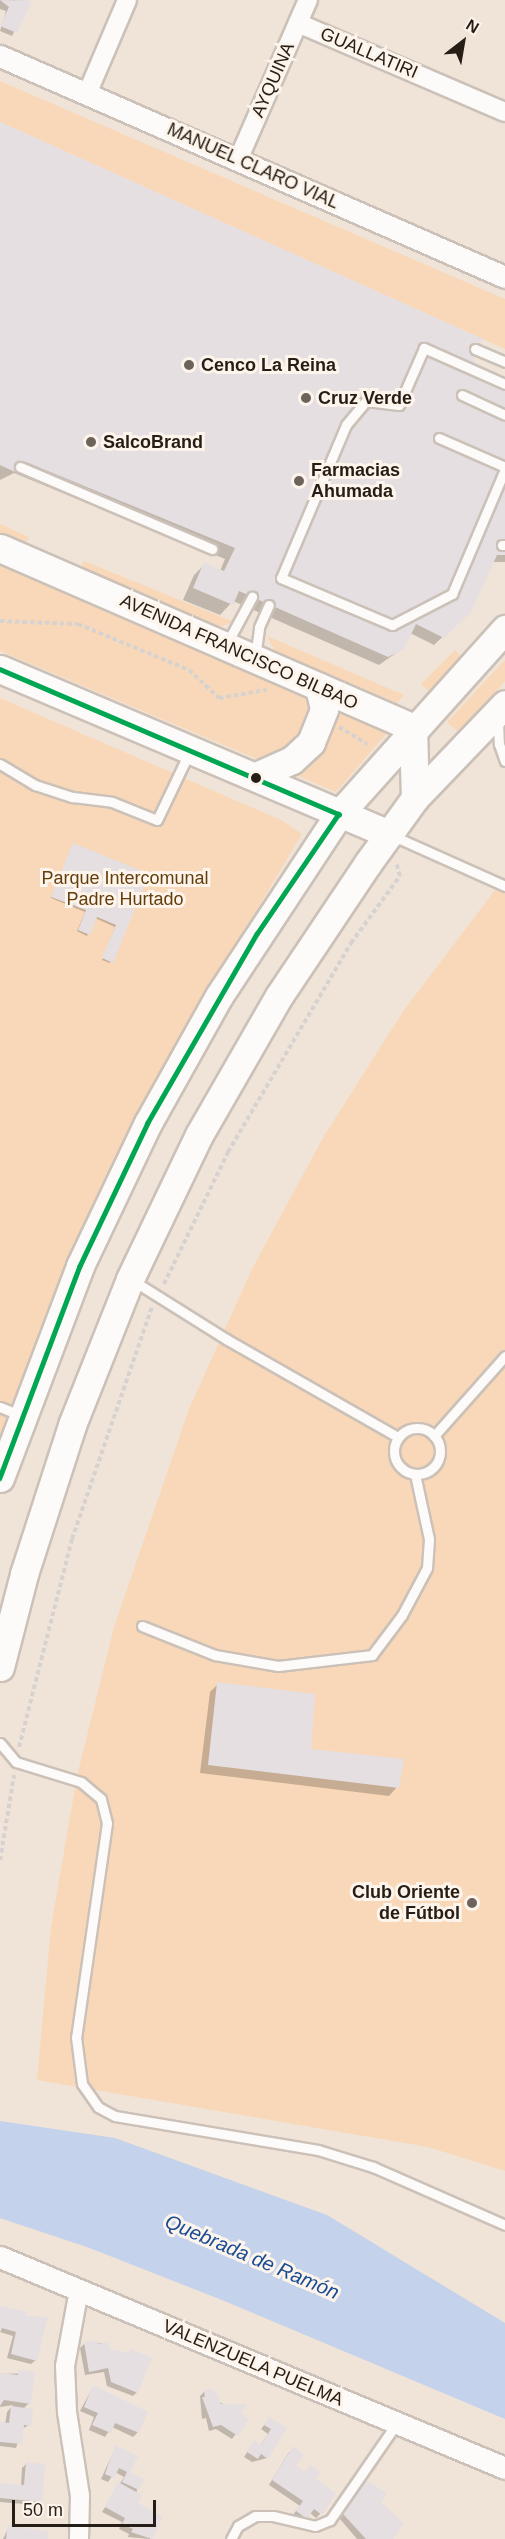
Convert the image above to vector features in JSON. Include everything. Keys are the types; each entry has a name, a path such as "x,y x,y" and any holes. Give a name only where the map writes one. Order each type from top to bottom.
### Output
{"main road":[{"name":"AVENIDA FRANCISCO BILBAO","path":"0,548 255,660 321,698 413,728"},
{"path":"0,1478 9,1415 148,1124 257,934 339,814 413,728 505,629"},
{"path":"0,669 192,748 389,834"},
{"path":"256,776 303,752 318,731 321,698"},
{"path":"0,1667 46,1499 130,1279 238,1065 322,928 415,798 502,707"},
{"path":"413,728 415,798"}],"street":[{"path":"87,94 128,0"},
{"name":"AYQUINA","path":"238,160 308,0"},
{"name":"GUALLATIRI","path":"298,23 505,112"},
{"name":"MANUEL CLARO VIAL","path":"0,56 505,277"},
{"name":"VALENZUELA PUELMA","path":"0,2257 505,2468"},
{"path":"79,2290 65,2366 67,2412 80,2496 79,2539"}],"lane":[{"path":"439,438 505,468 452,594 392,625 281,578 346,425 366,401 399,405 424,348 505,384"},
{"path":"475,349 505,362"},
{"path":"462,395 505,415"},
{"path":"20,467 212,549"},
{"path":"496,491 505,496"},
{"path":"225,646 252,597"},
{"path":"255,660 259,627 269,604"},
{"path":"502,707 497,733 505,761"},
{"path":"0,764 35,785 73,797 112,802 157,820 192,748"},
{"path":"389,834 505,886"},
{"path":"130,1279 398,1437"},
{"path":"434,1436 505,1356"},
{"path":"416,1428 434,1436 440,1448 437,1461 428,1471 415,1474 402,1469 394,1457 398,1437 416,1428"},
{"path":"142,1626 214,1655 278,1666 372,1655 402,1615 427,1568 429,1539 415,1474"},
{"path":"0,1743 16,1762 81,1782 101,1799 107,1823 76,2037 82,2084 98,2107 116,2116 318,2150 373,2167 505,2225"},
{"path":"231,2539 238,2526 255,2516 273,2516 315,2526 330,2520 397,2423"}],"path":[{"path":"0,621 78,624 189,670 219,698 272,689"},
{"path":"321,698 349,735 367,744"},
{"path":"0,1860 16,1762 72,1539 145,1322 228,1152 351,943 400,876 389,834"}],"green space":[{"path":"0,81 505,299 505,349 0,122"},
{"path":"0,524 29,537 25,545 0,534"},
{"path":"84,561 234,622 218,627 81,568"},
{"path":"0,564 387,733 336,792 0,651"},
{"path":"267,636 404,695 397,703 275,651"},
{"path":"455,650 462,657 428,691 421,684"},
{"path":"505,660 505,681 459,733 447,722"},
{"name":"Parque Intercomunal Padre Hurtado","path":"0,698 281,820 302,834 222,968 0,1451"},
{"path":"505,877 505,2171 428,2147 37,2080 51,1927 77,1776 114,1627 189,1409 252,1269 324,1136 404,1010"}],"water":[{"name":"Quebrada de Ramón","path":"0,2121 115,2138 327,2215 505,2323 505,2419 222,2300 87,2247 0,2218"}],"building":[{"path":"0,0 32,1 17,33 0,26 9,7"},
{"name":"Cenco La Reina","path":"0,122 483,339 473,359 479,367 505,378 505,555 497,555 471,612 444,638 416,624 404,649 388,657 239,591 233,605 193,588 204,562 224,571 235,548 26,462 15,472 0,465"},
{"path":"73,843 149,874 113,963 102,958 116,925 97,917 90,935 78,930 86,910 51,897"},
{"path":"217,1682 315,1694 311,1749 404,1759 399,1788 208,1765"},
{"path":"0,2306 27,2312 26,2316 48,2317 37,2361 11,2354 16,2332 2,2328 0,2333"},
{"path":"97,2340 98,2344 109,2342 110,2349 129,2353 131,2349 152,2358 138,2393 111,2382 108,2368 89,2372 84,2342"},
{"path":"18,2370 35,2372 31,2404 4,2400 0,2406 0,2373 18,2375"},
{"path":"93,2385 148,2412 139,2433 115,2423 111,2433 92,2425 98,2413 84,2407"},
{"path":"210,2389 217,2392 221,2404 247,2404 241,2413 249,2419 238,2436 221,2425 213,2427 202,2397 205,2397 204,2390"},
{"path":"11,2406 33,2409 31,2426 24,2425 22,2444 0,2442 0,2422 9,2423"},
{"path":"269,2417 287,2428 268,2459 261,2454 258,2459 247,2452 254,2440 261,2445 271,2429 264,2425"},
{"path":"115,2445 138,2456 130,2472 144,2479 139,2490 122,2482 127,2472 119,2468 114,2478 105,2474"},
{"path":"293,2446 304,2454 296,2466 305,2472 310,2465 320,2472 316,2479 336,2493 322,2515 314,2509 307,2519 296,2511 303,2501 272,2480"},
{"path":"26,2462 45,2464 42,2502 0,2498 0,2483 24,2485"},
{"path":"366,2480 387,2493 381,2503 404,2523 393,2539 366,2539 343,2514"},
{"path":"118,2482 142,2495 138,2503 163,2517 152,2539 131,2532 133,2529 122,2524 125,2518 105,2507"},
{"path":"8,2525 49,2532 48,2539 6,2539"}],"transit line":[{"path":"0,669 339,814 257,934 148,1123 80,1266 0,1478"}],"place":[{"name":"Cenco La Reina","path":"189,365"},
{"name":"Cruz Verde","path":"306,398"},
{"name":"SalcoBrand","path":"91,442"},
{"name":"Farmacias Ahumada","path":"299,481"},
{"name":"Club Oriente de Fútbol","path":"472,1903"}]}
